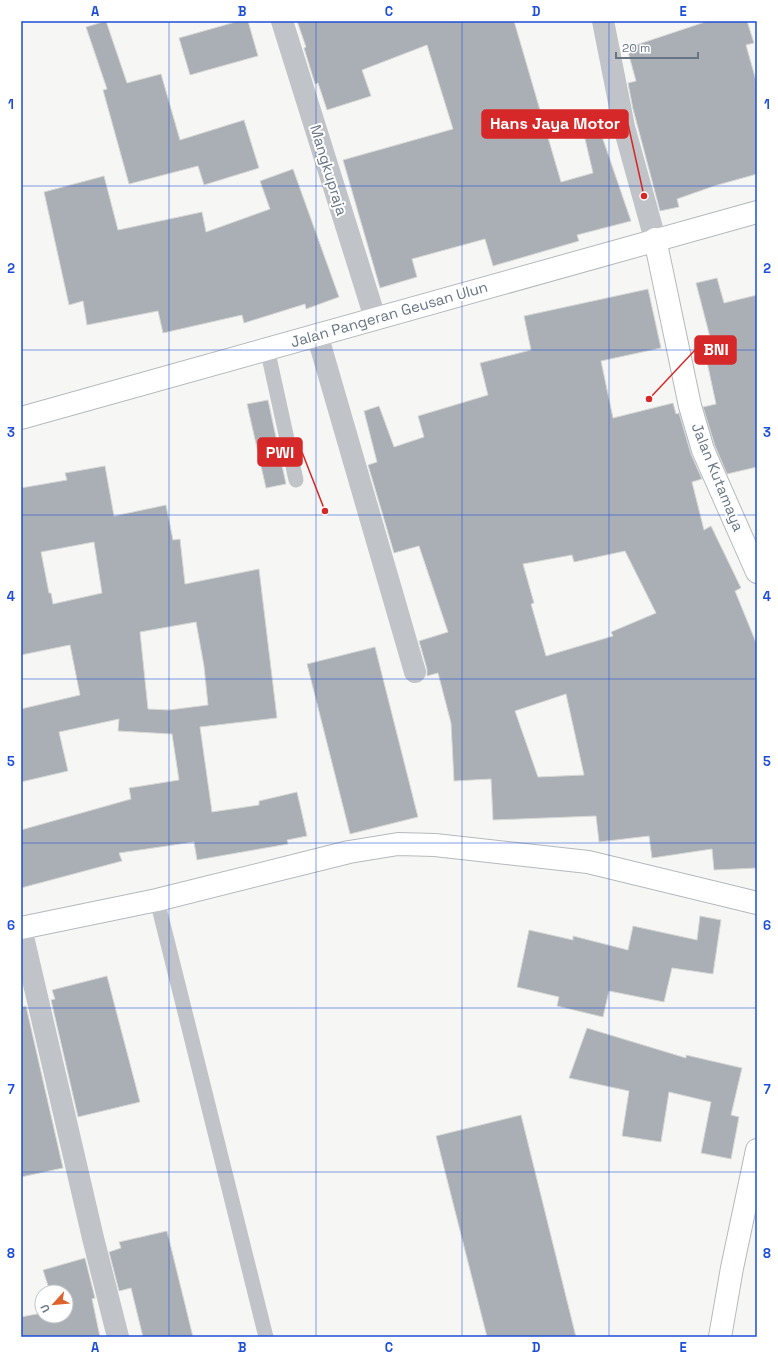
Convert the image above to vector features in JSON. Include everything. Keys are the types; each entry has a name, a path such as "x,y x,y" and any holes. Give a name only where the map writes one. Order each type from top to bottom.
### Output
{"main road":[{"name":"Jalan Pangeran Geusan Ulun","path":"21,418 655,239 757,212"},
{"name":"Jalan Kutamaya","path":"655,239 690,406 703,450 757,572"},
{"path":"21,928 157,900 349,852 398,844 435,845 588,862 757,903"},
{"path":"720,1337 732,1268 757,1150"}],"street":[{"name":"Mangkupraja","path":"282,21 375,318"},
{"path":"603,21 624,127 655,239"},
{"path":"317,334 415,672"},
{"path":"21,928 93,1238 118,1337"}],"lane":[{"path":"267,348 296,480"},
{"path":"157,900 266,1337"}],"building":[{"path":"106,21 127,83 161,74 180,140 244,120 259,168 204,185 198,166 129,184 103,90 107,89 86,27"},
{"path":"239,21 248,21 258,56 190,75 179,38"},
{"path":"297,21 514,21 561,182 593,173 582,126 597,122 631,221 577,235 579,241 493,266 485,239 412,259 417,277 380,288 343,160 453,129 427,45 362,70 371,96 327,110 318,83 315,84 304,48 306,47"},
{"path":"708,21 747,21 754,43 746,45 757,84 757,174 714,186 677,199 679,207 660,211 633,109 628,83 636,81 627,48"},
{"path":"293,169 339,297 306,309 305,304 244,323 242,315 163,333 158,311 87,325 83,301 69,305 44,192 104,176 118,230 202,212 206,232 270,209 260,181"},
{"path":"717,278 724,303 757,295 757,467 727,474 715,446 703,407 716,404 703,343 711,341 696,283"},
{"path":"648,289 661,348 601,361 613,418 673,403 676,414 679,413 691,454 702,479 692,482 704,530 711,526 741,588 735,591 757,645 757,868 714,870 712,849 652,858 649,836 599,842 596,816 493,820 491,779 454,781 451,723 438,673 427,676 427,669 419,641 448,632 419,546 394,553 368,465 377,462 364,411 379,406 394,447 424,437 418,416 488,395 480,363 531,350 524,316","holes":["625,551 656,613 611,632 613,636 546,656 531,604 534,603 523,564 572,555 574,562","566,694 584,775 538,777 515,711"]},
{"path":"268,400 286,484 266,488 247,404"},
{"path":"105,466 114,516 166,505 173,540 180,539 185,584 259,569 277,718 200,727 212,812 259,805 259,801 297,792 307,836 287,840 288,844 197,860 194,842 119,853 122,861 21,888 21,830 131,799 129,788 179,780 172,734 118,731 119,719 59,732 68,771 21,782 21,709 80,695 70,645 21,655 21,488 67,480 65,473","holes":["94,542 102,593 53,604 51,593 49,593 41,552","196,622 204,666 208,705 169,710 148,709 140,632"]},
{"path":"375,647 418,817 350,834 307,664"},
{"path":"700,916 721,920 713,974 672,968 664,1002 609,991 603,1017 557,1006 559,997 517,987 529,930 573,940 573,936 628,950 633,926 697,940"},
{"path":"107,976 140,1102 78,1117 51,1000 55,999 52,990"},
{"path":"26,1006 63,1168 21,1177 21,1007"},
{"path":"587,1028 686,1058 686,1055 742,1068 731,1115 739,1117 731,1159 701,1153 711,1102 669,1092 661,1142 622,1136 629,1091 569,1078"},
{"path":"521,1115 576,1337 487,1337 436,1136"},
{"path":"167,1231 193,1337 143,1337 131,1288 119,1291 109,1252 121,1248 119,1242"},
{"path":"85,1258 95,1298 92,1299 100,1337 21,1337 21,1317 34,1315 34,1324 74,1324 74,1284 47,1284 43,1270"}],"place":[{"name":"Hans Jaya Motor","path":"644,196"},
{"name":"BNI","path":"649,399"},
{"name":"PWI","path":"325,511"}]}
